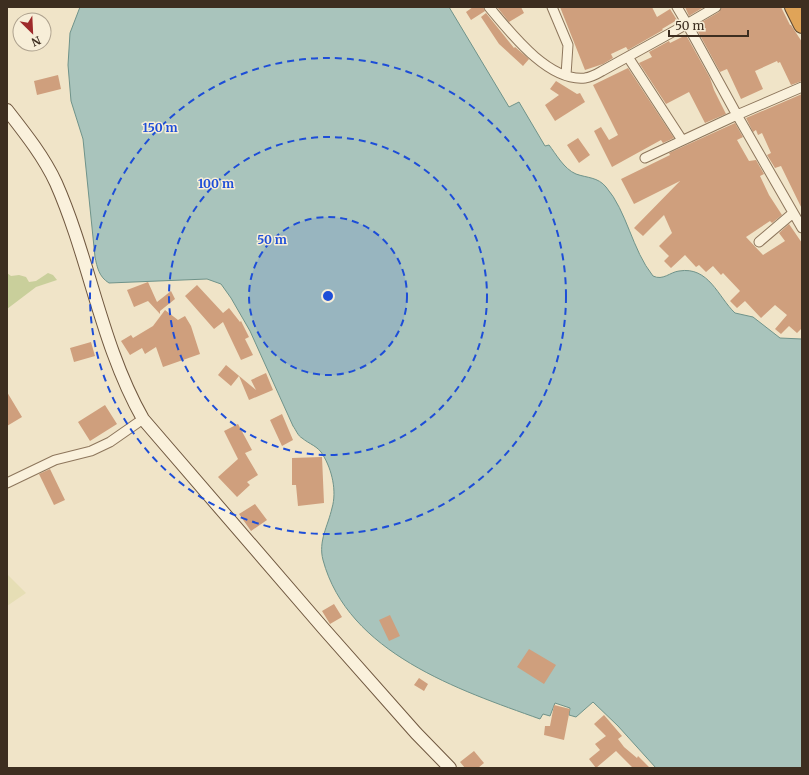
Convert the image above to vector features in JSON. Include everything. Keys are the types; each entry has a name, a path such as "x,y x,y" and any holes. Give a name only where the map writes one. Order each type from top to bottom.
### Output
{"highway":[{"path":"793,7 802,25"}],"street":[{"path":"489,7 524,48 542,63 566,75 582,78 592,77 716,7"},
{"path":"552,7 568,45 566,75"},
{"path":"676,7 802,228"},
{"path":"628,57 682,140"},
{"path":"645,158 737,115 802,87"},
{"path":"7,110 31,142 56,183 89,274 112,354 127,390 143,419 367,677 450,768"},
{"path":"759,242 793,213"},
{"path":"7,483 55,460 90,451 103,445 143,419"}],"shaded area":[{"path":"7,574 26,593 7,606"}],"green space":[{"path":"7,273 11,276 19,275 26,277 29,282 36,281 48,273 53,275 57,280 36,287 7,309"}],"water":[{"path":"80,7 449,7 509,107 519,102 545,146 549,145 568,169 576,174 599,181 606,187 619,207 640,254 653,276 663,277 679,271 698,273 712,284 735,313 753,317 780,338 802,339 802,768 656,768 618,726 593,702 576,717 569,715 570,708 555,703 550,716 543,714 540,719 508,708 475,695 410,664 381,644 356,620 336,592 323,560 322,546 324,534 332,508 334,495 333,481 329,467 321,452 301,437 293,426 250,331 221,284 207,279 109,283 99,272 95,257 83,139 71,101 68,65 70,33"}],"building":[{"path":"473,7 483,7 485,11 471,20 466,12"},
{"path":"497,7 521,7 524,13 509,22"},
{"path":"560,7 652,7 657,17 670,9 677,20 662,29 663,30 628,50 626,47 611,54 613,58 603,64 585,70"},
{"path":"685,7 704,7 689,16"},
{"path":"722,7 781,7 790,25 802,42 802,81 791,85 780,62 778,63 777,61 755,71 763,89 741,99 727,69 720,72 695,26 719,12"},
{"path":"486,13 514,48 515,47 529,59 523,66 499,44 481,17"},
{"path":"686,35 710,78 714,90 726,114 705,123 689,92 666,104 639,63 652,57 649,52 669,41 670,43"},
{"path":"628,68 674,138 663,143 661,140 612,167 594,131 601,127 609,140 618,135 593,85"},
{"path":"58,75 61,89 37,95 34,81"},
{"path":"556,81 577,94 580,93 585,102 555,121 545,105 559,95 550,89"},
{"path":"802,94 802,209 781,166 775,168 767,155 771,153 762,133 758,135 756,130 753,132 746,118"},
{"path":"735,123 743,137 737,140 749,161 756,160 764,174 760,176 769,195 782,215 772,223 770,221 746,237 763,255 785,241 779,233 789,224 802,243 802,328 797,333 789,326 781,334 775,329 787,315 775,305 761,318 745,301 737,308 730,301 740,291 723,273 721,275 713,266 706,272 699,265 696,267 685,255 671,268 664,261 669,256 659,246 672,233 664,215 643,236 634,228 680,181 634,204 621,179 670,155 669,153"},
{"path":"578,138 590,155 579,163 567,145"},
{"path":"148,282 157,302 171,291 175,299 160,311 160,314 148,301 134,307 127,290"},
{"path":"197,285 223,313 229,308 240,322 241,321 249,337 245,339 253,355 241,360 223,322 214,329 185,296"},
{"path":"165,310 178,320 185,316 191,326 200,354 163,367 156,347 145,354 142,348 130,355 121,341 131,335 133,338 153,326"},
{"path":"91,342 95,356 74,362 70,348"},
{"path":"226,365 256,390 251,380 266,373 273,390 249,400 239,376 231,386 218,375"},
{"path":"7,392 22,417 7,426"},
{"path":"105,405 117,424 90,441 78,422"},
{"path":"282,414 293,440 282,446 270,420"},
{"path":"238,424 252,450 245,453 258,475 247,482 250,485 237,497 218,477 238,459 224,431"},
{"path":"322,457 324,503 298,506 296,485 292,485 292,458"},
{"path":"50,469 65,500 54,505 39,474"},
{"path":"255,504 267,520 251,531 239,514"},
{"path":"334,604 342,617 330,624 322,611"},
{"path":"390,615 400,636 389,641 379,620"},
{"path":"529,649 556,665 544,684 517,667"},
{"path":"419,678 428,684 424,691 414,685"},
{"path":"554,705 570,709 564,740 544,735 545,726 550,726"},
{"path":"604,715 622,736 618,739 624,747 637,758 638,756 650,768 633,768 616,751 596,768 589,759 600,750 595,744 606,736 594,724"},
{"path":"474,751 484,763 478,768 465,768 460,762"}]}
